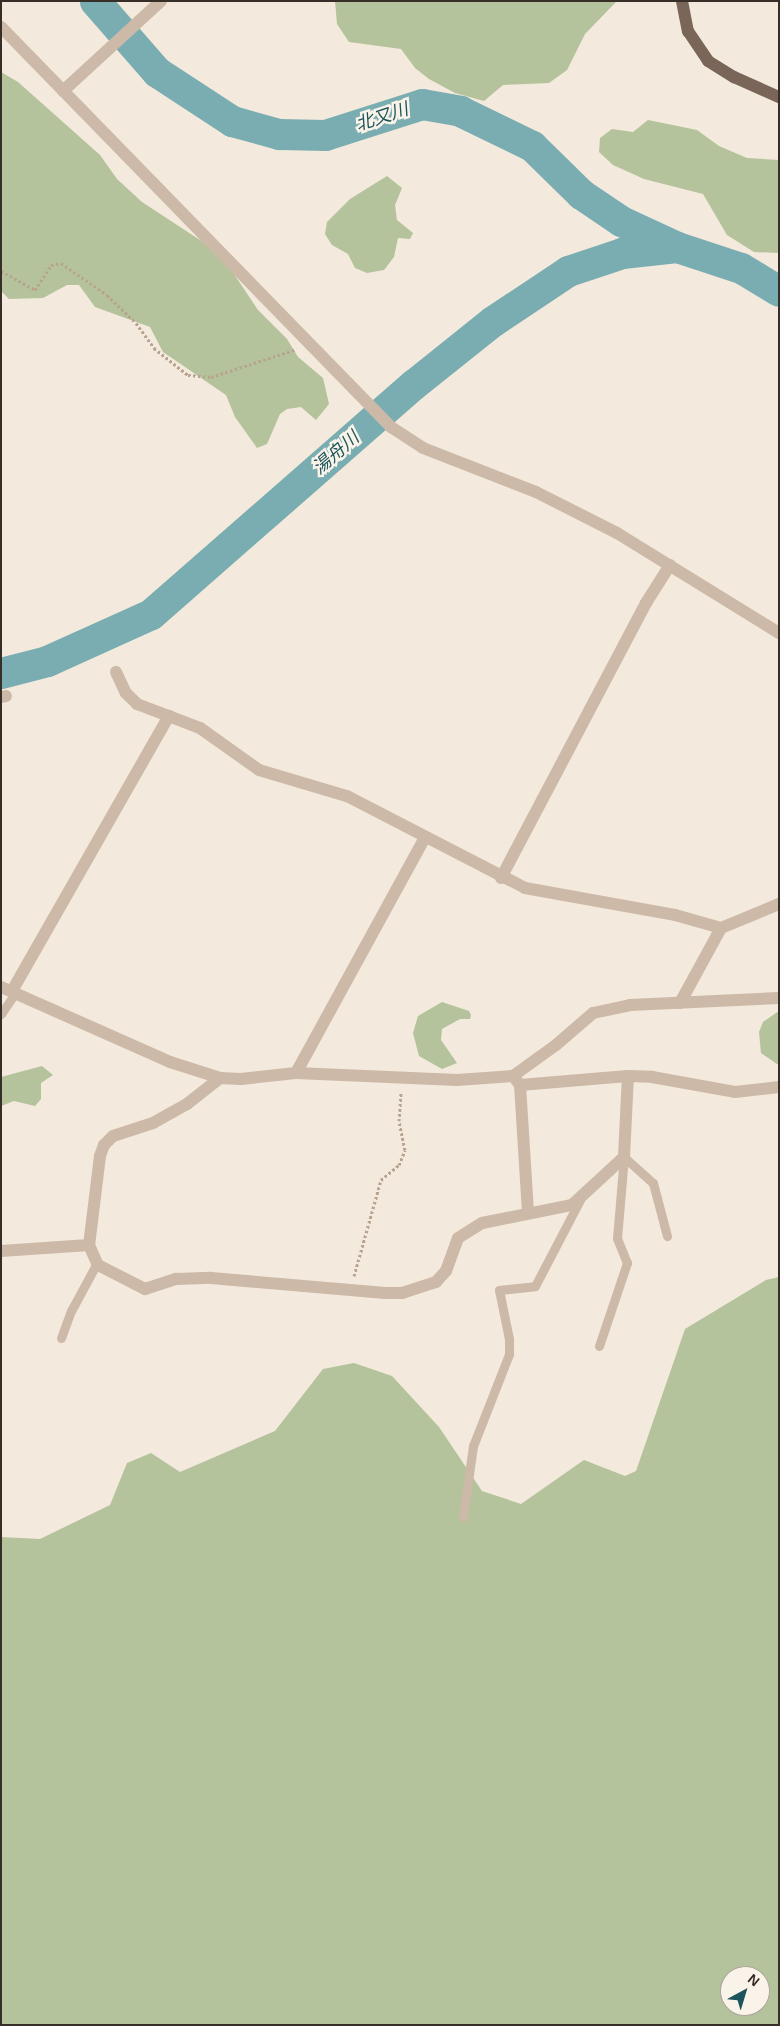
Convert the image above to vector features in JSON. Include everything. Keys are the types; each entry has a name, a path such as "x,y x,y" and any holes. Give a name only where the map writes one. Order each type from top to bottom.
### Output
{"main road":[{"path":"682,1 688,31 708,62 734,78 779,97"}],"street":[{"path":"63,91 157,5"},
{"path":"1,27 390,427 423,448 564,505 670,565 779,633"},
{"path":"502,878 646,603 670,565"},
{"path":"116,672 126,693 137,704 200,728 258,770 347,796 502,878 525,888 675,915 721,928 779,904"},
{"path":"169,716 9,990 161,1058 220,1078 296,1073 517,1081 628,1076 734,1092 779,1088"},
{"path":"296,1073 425,837"},
{"path":"680,1003 721,928"},
{"path":"517,1081 593,1013 630,1005 779,998"},
{"path":"220,1078 187,1104 153,1123 113,1136 104,1145 88,1245 93,1267 145,1289 176,1279 211,1278 402,1293 436,1282 446,1271 458,1238 482,1223 528,1212 572,1205 580,1200 624,1157 628,1076"},
{"path":"517,1081 528,1212"},
{"path":"1,1252 88,1245"}],"lane":[{"path":"1,1014 9,990"},
{"path":"624,1157 653,1183 667,1236"},
{"path":"599,1346 627,1263 616,1238 624,1157"},
{"path":"463,1517 474,1446 508,1354 509,1339 499,1290 536,1286 580,1200"},
{"path":"61,1338 93,1267"}],"path":[{"path":"1,271 34,290 51,265 61,263 107,296 136,323 154,348 188,375 211,377 309,345"},
{"path":"350,1290 381,1180 399,1165 405,1150 399,1122 402,1076"}],"green space":[{"path":"335,1 617,1 585,34 567,70 549,83 503,85 484,101 455,93 429,79 415,68 401,49 349,42 337,24"},
{"path":"1,72 18,82 100,155 117,179 142,202 203,242 232,271 258,310 287,339 298,357 323,378 329,404 316,420 301,407 287,409 280,414 267,444 257,448 235,417 226,395 163,352 150,327 95,307 79,285 67,285 43,298 9,299 1,291"},
{"path":"648,120 697,130 719,146 747,158 779,160 779,253 754,252 727,235 703,194 644,179 613,165 599,152 600,138 612,129 633,132"},
{"path":"387,176 402,188 395,205 397,220 413,233 410,239 398,238 394,257 384,270 367,273 355,268 348,254 332,245 325,234 327,222 350,199"},
{"path":"442,1002 469,1011 471,1015 470,1019 460,1019 442,1029 441,1040 457,1063 442,1069 419,1056 413,1033 418,1016"},
{"path":"779,1011 779,1064 777,1064 761,1053 759,1032 763,1022"},
{"path":"42,1066 53,1075 41,1083 41,1099 35,1106 14,1101 1,1106 1,1077"},
{"path":"779,1277 779,2025 1,2025 1,1537 40,1539 110,1505 127,1463 151,1453 180,1472 275,1431 323,1369 354,1363 392,1376 439,1427 482,1491 521,1504 584,1460 625,1476 636,1471 685,1329 766,1280"}],"waterway":[{"name":"北又川","path":"95,1 157,72 232,121 279,134 325,135 422,104 460,111 532,146 581,194 621,221 677,247 741,268 779,291"},
{"name":"湯舟川","path":"1,673 47,661 151,614 414,384 493,321 568,271 622,253 677,247"}]}
